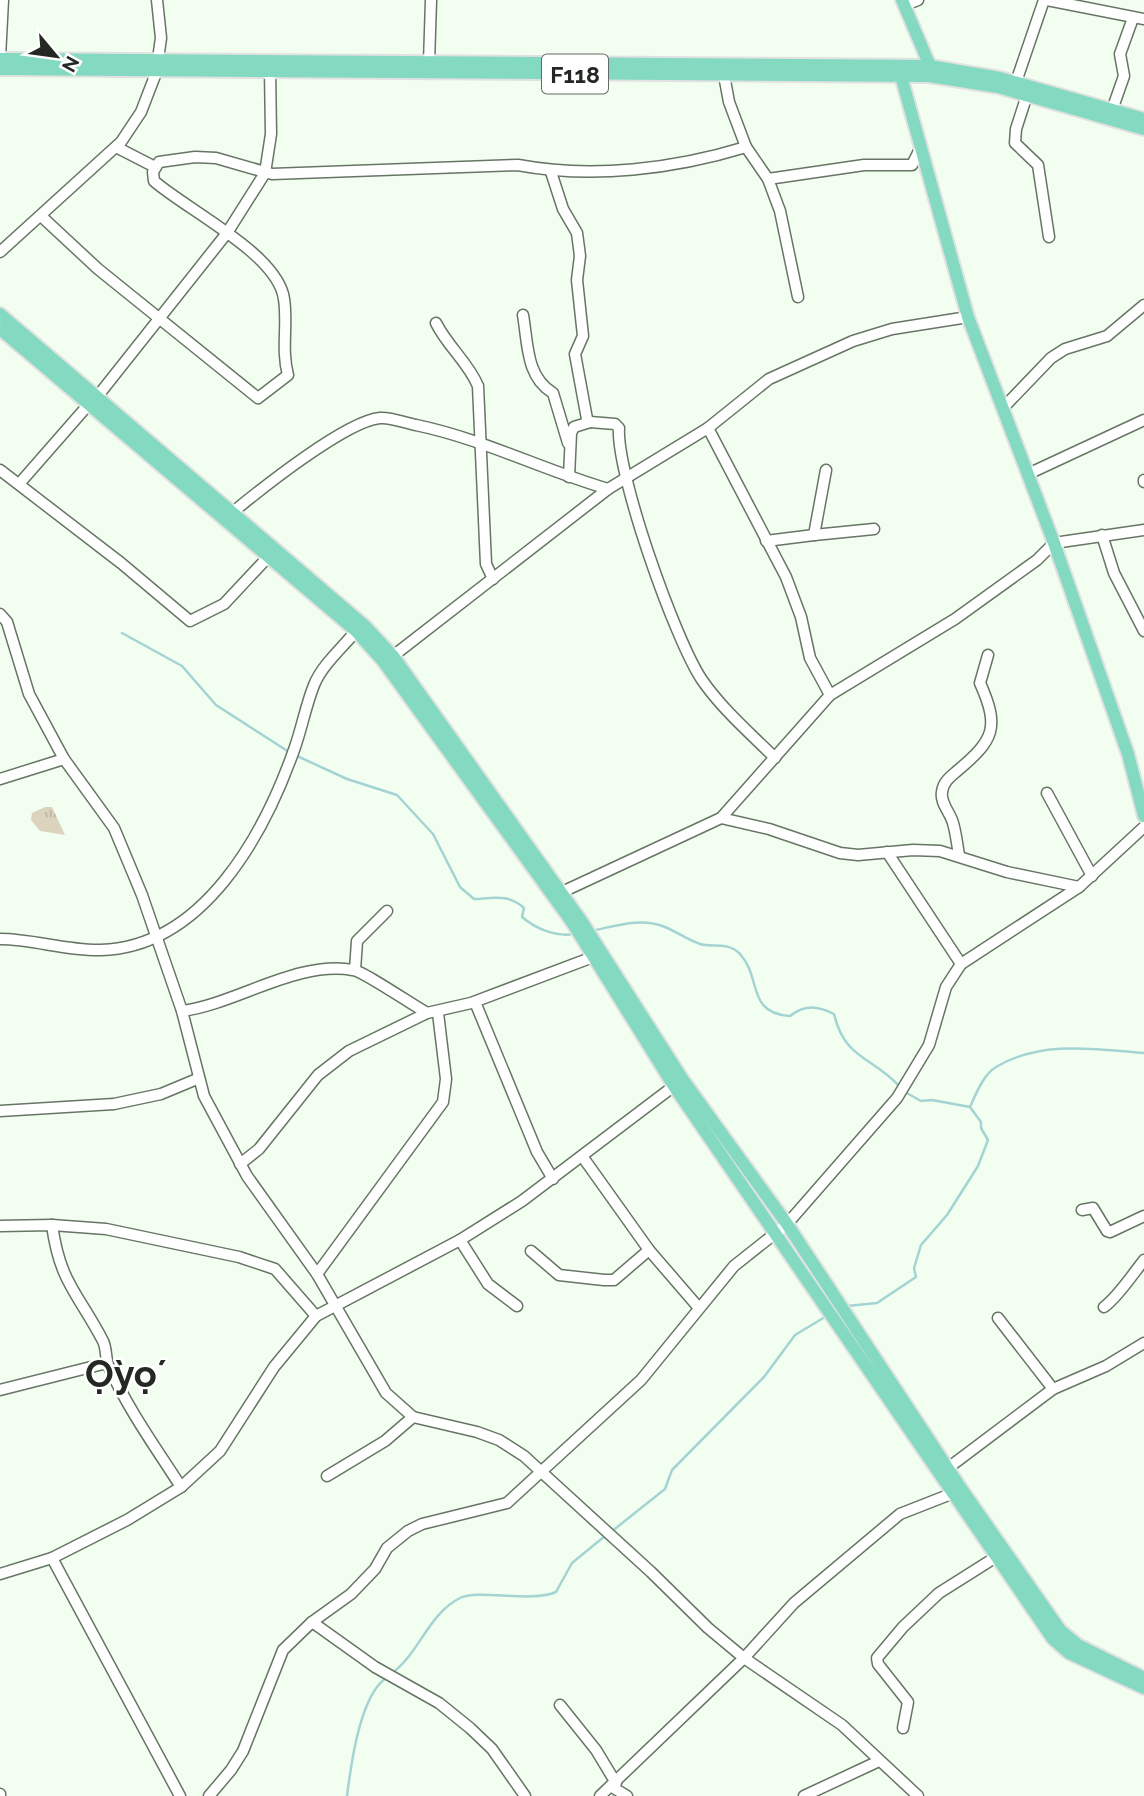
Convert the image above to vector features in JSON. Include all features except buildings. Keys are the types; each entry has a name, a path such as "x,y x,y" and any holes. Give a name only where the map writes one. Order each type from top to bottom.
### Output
{"main road":[{"path":"908,2 930,66"},
{"name":"F118","path":"0,58 270,70 929,76 1027,96 1144,129"},
{"name":"F118","path":"0,69 158,64 930,66 1016,82 1144,119"},
{"path":"901,76 968,317 1055,543 1128,754 1144,810"},
{"path":"0,314 32,349 356,631 383,661 560,893 674,1086 775,1233 826,1295"},
{"path":"0,329 32,349"},
{"path":"174,470 233,512 365,626 393,656 473,780 577,922"},
{"path":"589,943 593,957 787,1224 826,1295 947,1468 996,1557 1060,1647 1144,1688"},
{"path":"851,1332 951,1494 1069,1638 1144,1678"}],"street":[{"path":"0,58 3,0"},
{"path":"0,251 116,147 141,112 158,64 161,38 157,0"},
{"path":"429,64 431,0"},
{"path":"1016,82 1046,0 1138,18 1120,57 1125,72 1112,110"},
{"path":"19,484 93,401 227,233 265,173 271,134 270,70"},
{"path":"723,75 729,102 746,147 768,179 784,224 799,297"},
{"path":"1027,96 1016,129 1015,143 1038,165 1049,237"},
{"path":"116,147 155,167"},
{"path":"41,216 98,270 258,398 288,375 282,356 285,300 279,281 267,267 227,233 157,184 152,177 155,167 167,159 195,157 240,164 265,173 518,165 551,172 592,172 692,161 746,147"},
{"path":"768,179 864,165 912,165 921,147"},
{"path":"551,172 563,209 577,233 580,256 579,307 583,329 582,343 575,354 587,419 590,422"},
{"path":"1003,408 1051,358 1065,349 1107,336 1144,305"},
{"path":"523,315 534,376 539,385 552,393 568,443 569,477"},
{"path":"393,656 608,489 708,428 769,379 813,358 892,329 968,317"},
{"path":"436,323 447,344 471,369 478,386 485,564 493,579"},
{"path":"233,512 277,476 358,425 381,418 481,442 569,477 608,489"},
{"path":"1028,474 1144,420"},
{"path":"568,443 574,428 590,422 615,424 619,428 626,480 677,634 702,679 728,712 775,758"},
{"path":"708,428 786,577 801,617 810,658 830,695"},
{"path":"0,470 190,621 224,604 269,556"},
{"path":"814,535 826,470"},
{"path":"766,541 874,529"},
{"path":"560,893 721,818 830,695 955,619 1038,560 1055,543 1144,530"},
{"path":"1102,535 1114,573 1144,631"},
{"path":"0,614 8,622 29,694 64,759 114,828 158,937 182,1011 197,1079 240,1164 317,1274 386,1393 413,1417 499,1440 541,1472 625,1547 708,1628 744,1658 842,1724 878,1761 918,1796"},
{"path":"0,939 99,950 158,937 201,909 228,877 264,816 294,749 314,685 327,663 356,631"},
{"path":"959,855 953,822 942,799 942,789 946,780 982,750 988,741 993,724 992,709 980,682 988,655"},
{"path":"0,779 64,759"},
{"path":"1047,793 1092,876"},
{"path":"721,818 769,829 840,853 858,855 940,851 1007,872 1079,887"},
{"path":"209,1796 243,1751 283,1650 312,1622 364,1581 375,1569 387,1548 408,1531 422,1524 507,1503 641,1380 734,1266 787,1224 897,1098 913,1076 929,1045 946,987 961,964 1079,887 1144,827"},
{"path":"887,852 961,964"},
{"path":"355,970 357,941 387,911"},
{"path":"240,1164 259,1149 329,1065 349,1051 432,1013 475,1002 593,957"},
{"path":"182,1011 213,1006 275,981 326,970 355,970 432,1013 446,1079 443,1102 368,1208 317,1274"},
{"path":"475,1002 537,1152 553,1179"},
{"path":"0,1111 114,1104 161,1094 197,1079"},
{"path":"0,1574 52,1558 127,1520 181,1487 220,1451 274,1367 316,1316 460,1240 553,1179 674,1086"},
{"path":"582,1156 649,1250 699,1308"},
{"path":"1082,1210 1093,1208 1110,1232 1144,1216"},
{"path":"0,1226 52,1225 106,1229 264,1264 283,1276 316,1316"},
{"path":"52,1225 61,1270 105,1344 107,1363 181,1487"},
{"path":"460,1240 488,1284 517,1306"},
{"path":"531,1251 559,1275 614,1280 649,1250"},
{"path":"1104,1307 1114,1300 1120,1287 1144,1260"},
{"path":"998,1318 1053,1389"},
{"path":"947,1468 1053,1389 1105,1366 1144,1343"},
{"path":"0,1391 107,1363"},
{"path":"327,1476 385,1441 413,1417"},
{"path":"600,1796 744,1658 794,1602 901,1514 951,1494"},
{"path":"903,1728 908,1702 878,1664 877,1658 903,1627 939,1593 996,1557"},
{"path":"52,1558 180,1796"},
{"path":"312,1622 375,1667 439,1703 470,1728 492,1749 525,1796"},
{"path":"561,1705 596,1750 614,1785 627,1796"},
{"path":"804,1796 878,1761"}],"green space":[{"path":"52,807 65,835 40,831 31,820 32,813"}],"waterway":[{"path":"122,633 182,666 216,705 289,752"},
{"path":"295,755 347,779 397,795 433,834 460,887 474,899 501,898 513,901 524,908 522,917 534,925 553,933 574,934"},
{"path":"591,931 628,923 656,924 700,944 725,946 735,950 747,963 757,993 767,1008 790,1016 801,1009 812,1007 834,1014 839,1029 852,1049 900,1087"},
{"path":"847,1306 877,1303 916,1277 914,1268 921,1245 947,1215 978,1166 988,1140 981,1128 981,1122 970,1107 980,1085 991,1070 1013,1058 1050,1050 1068,1048 1144,1053"},
{"path":"905,1092 921,1101 932,1100 970,1107"},
{"path":"611,1532 665,1489 672,1470 764,1377 795,1335 825,1317"},
{"path":"391,1674 401,1666 431,1624 449,1605 469,1596 533,1596 556,1592 572,1563 605,1536"},
{"path":"347,1796 354,1749 363,1715 377,1687 386,1678"}],"district":[{"name":"Ọ̀yọ́","path":"121,1373"}]}
